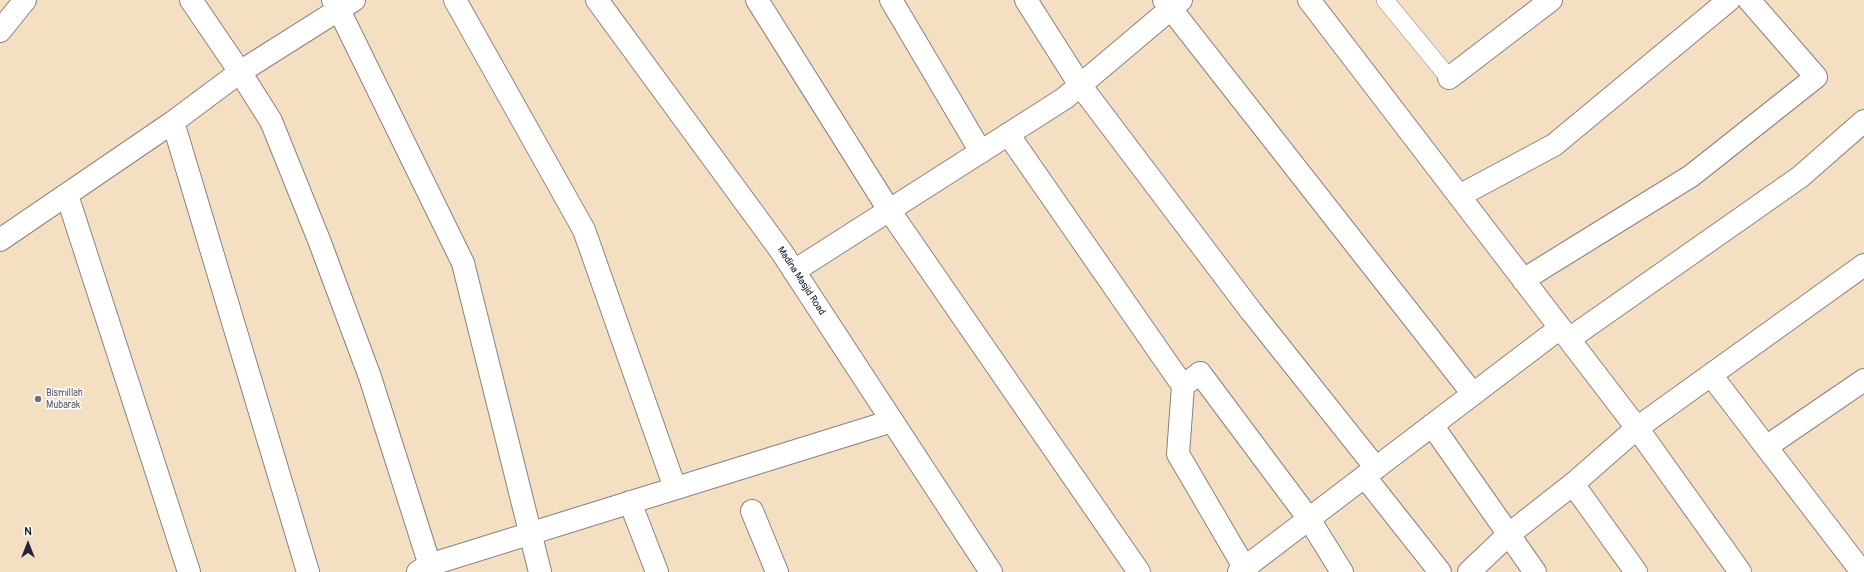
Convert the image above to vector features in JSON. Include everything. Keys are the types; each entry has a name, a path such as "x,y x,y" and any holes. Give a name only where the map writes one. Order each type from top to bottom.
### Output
{"street":[{"path":"0,31 26,0"},
{"path":"191,0 271,121 319,240 370,377 426,570 530,534 630,502 892,421"},
{"path":"455,0 584,230 675,488"},
{"name":"Madina Masjid Road","path":"597,0 794,271 991,572"},
{"path":"758,0 889,210 1139,572"},
{"path":"891,0 981,152"},
{"path":"1026,0 1080,85 1246,305 1370,473 1440,572"},
{"path":"1309,0 1637,428 1740,572"},
{"path":"1448,78 1551,0"},
{"path":"1459,196 1554,145 1729,0"},
{"path":"1523,280 1691,176 1816,77 1749,0"},
{"path":"0,240 173,122 240,72 342,3 463,263 540,572"},
{"path":"794,271 1065,98 1172,3 1474,394"},
{"path":"1008,134 1183,386 1178,454 1243,571 1474,394 1800,177 1864,121"},
{"path":"173,122 308,572"},
{"path":"67,195 189,572"},
{"path":"1469,572 1508,535 1573,484 1637,428 1864,265"},
{"path":"1183,386 1200,373 1309,519 1342,572"},
{"path":"1711,375 1862,572"},
{"path":"1766,447 1861,387"},
{"path":"1432,425 1535,572"},
{"path":"1573,484 1636,572"},
{"path":"630,502 656,572"},
{"path":"752,510 777,572"}],"lane":[{"path":"1385,0 1448,78"}],"place":[{"name":"Bismillah Mubarak","path":"38,399"}]}
